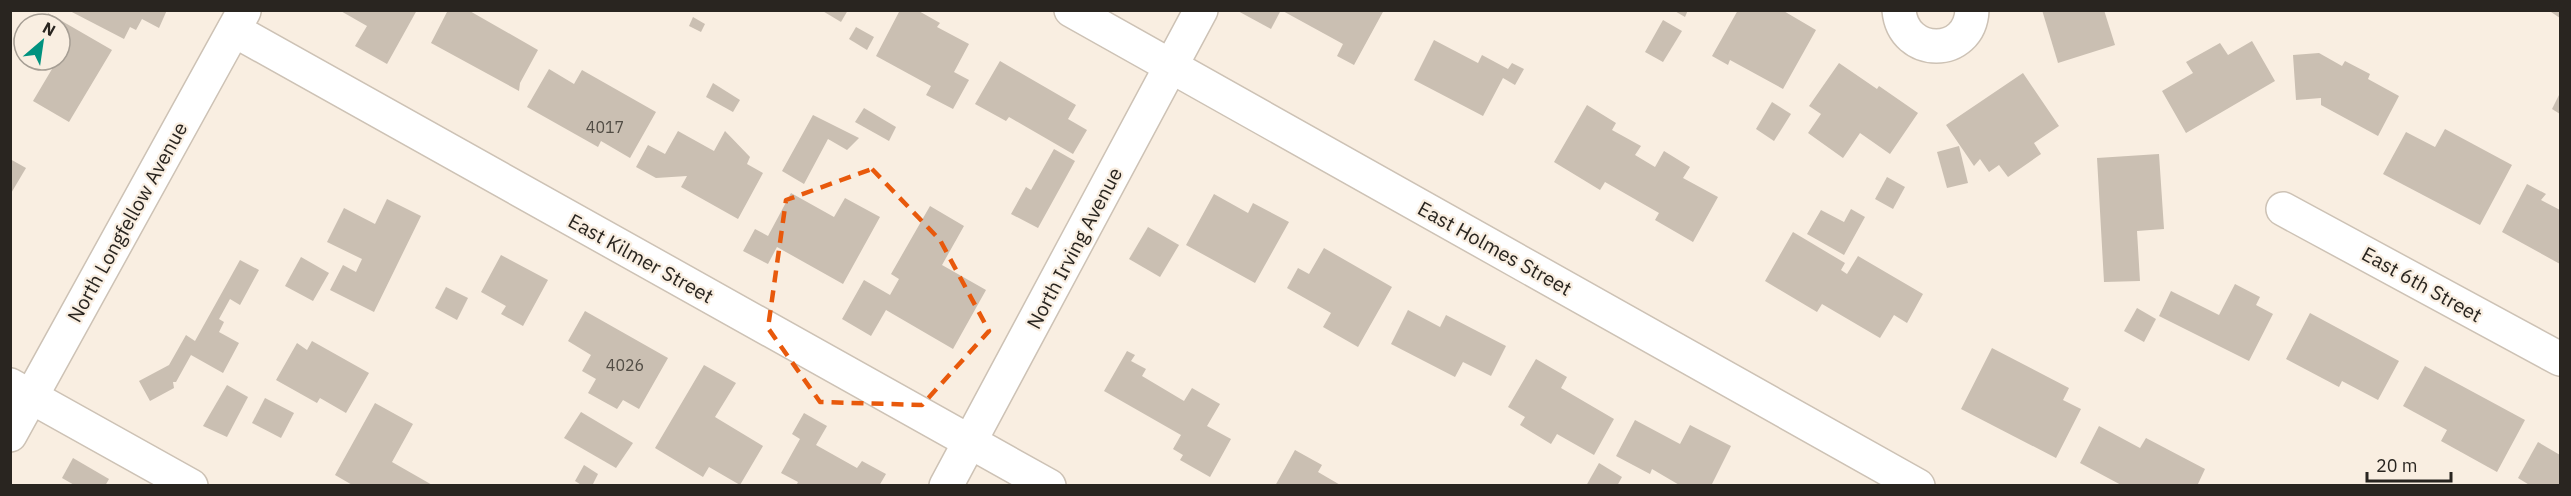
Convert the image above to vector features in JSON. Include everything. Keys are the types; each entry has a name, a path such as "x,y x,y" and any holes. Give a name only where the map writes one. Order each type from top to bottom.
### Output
{"street":[{"name":"East Holmes Street","path":"1071,10 1918,486"},
{"name":"North Irving Avenue","path":"946,486 1201,10"},
{"path":"1899,10 1905,31 1913,40 1937,47 1949,45 1959,39 1967,29 1972,10"},
{"name":"North Longfellow Avenue","path":"10,435 21,391 240,16"},
{"name":"East Kilmer Street","path":"240,16 1049,486"},
{"name":"East 6th Street","path":"2283,208 2560,359"},
{"path":"21,391 191,486"}],"highlighted area":[{"path":"872,169 940,240 989,331 922,405 820,402 768,328 786,200"}],"building":[{"path":"68,10 167,10 159,28 142,19 136,30 130,27 124,39"},
{"path":"339,10 417,10 387,64 355,46 367,26"},
{"path":"448,10 468,10 538,50 520,83 519,91 431,43"},
{"path":"821,10 848,10 841,22"},
{"path":"900,10 917,10 940,23 937,27 969,44 954,72 969,80 953,109 926,95 931,86 876,56"},
{"path":"1236,10 1281,10 1271,29"},
{"path":"1281,10 1384,10 1354,65 1337,56 1343,44"},
{"path":"1673,10 1688,10 1685,17"},
{"path":"1738,10 1782,10 1816,30 1783,89 1730,60 1728,65 1712,56"},
{"path":"2042,10 2104,10 2115,45 2058,63"},
{"path":"2548,10 2560,10 2560,18"},
{"path":"693,17 705,24 701,32 689,26"},
{"path":"1663,20 1682,31 1663,62 1645,52"},
{"path":"72,27 112,50 69,122 33,101 50,72 72,72"},
{"path":"856,27 874,37 867,50 849,39"},
{"path":"1434,40 1478,63 1482,55 1508,69 1512,63 1524,69 1515,85 1503,78 1483,116 1414,80"},
{"path":"2252,41 2275,81 2186,133 2162,91 2193,73 2186,62 2220,43 2228,55"},
{"path":"2319,53 2342,66 2345,61 2370,74 2368,79 2399,96 2378,136 2321,105 2321,98 2296,100 2293,55"},
{"path":"1000,61 1076,105 1068,119 1087,130 1073,154 1009,117 1006,121 975,104"},
{"path":"1839,63 1877,89 1879,86 1918,113 1890,154 1860,133 1843,158 1808,133 1821,114 1809,106"},
{"path":"549,69 574,84 582,70 656,112 630,158 601,141 598,147 527,107"},
{"path":"2023,73 2059,126 2034,143 2041,154 2008,177 1999,165 1989,172 1980,159 1974,166 1946,125"},
{"path":"713,83 740,100 733,112 706,97"},
{"path":"2560,93 2560,114 2552,109"},
{"path":"1772,102 1791,114 1774,141 1756,129"},
{"path":"1587,105 1616,123 1612,130 1641,146 1635,155 1655,167 1664,151 1690,167 1683,178 1718,197 1693,242 1655,220 1659,213 1605,182 1600,190 1554,162"},
{"path":"864,108 896,127 889,141 855,122"},
{"path":"813,115 859,138 847,150 828,139 804,184 782,171"},
{"path":"2445,129 2512,165 2480,225 2383,174 2406,132 2435,147"},
{"path":"678,131 714,151 725,131 750,157 747,164 763,173 738,219 681,187 687,176 656,178 636,167 648,145 665,154"},
{"path":"1959,146 1968,183 1947,188 1937,152"},
{"path":"1054,149 1075,161 1038,228 1011,214 1026,187 1031,190"},
{"path":"2159,154 2164,229 2137,231 2140,281 2104,282 2097,158"},
{"path":"10,159 26,168 10,195"},
{"path":"1887,177 1905,187 1893,209 1875,199"},
{"path":"2527,184 2546,194 2541,200 2560,210 2560,264 2502,232"},
{"path":"791,193 834,217 845,198 880,217 843,284 777,247 768,264 743,251 755,229 768,236"},
{"path":"1214,194 1248,213 1253,203 1289,222 1255,283 1186,245"},
{"path":"387,199 421,216 374,312 330,290 343,265 356,272 362,259 327,242 344,208 375,224"},
{"path":"930,206 964,226 942,265 986,290 953,349 886,310 871,336 842,319 864,280 890,295 899,279 891,274"},
{"path":"1851,209 1865,217 1844,255 1807,234 1821,210 1844,222"},
{"path":"1148,227 1179,245 1160,277 1129,259"},
{"path":"1793,232 1845,263 1841,270 1847,274 1858,256 1923,294 1907,323 1894,315 1880,338 1822,304 1817,312 1765,281"},
{"path":"1324,248 1392,287 1358,347 1323,327 1331,313 1287,288 1298,268 1309,274"},
{"path":"501,255 548,280 523,326 501,314 506,306 481,292"},
{"path":"301,257 329,273 313,301 285,286"},
{"path":"240,260 259,270 240,305 230,299 219,319 224,322 219,332 239,343 223,373 191,355 176,382 173,382 174,388 150,401 139,381 169,365 186,335 195,341"},
{"path":"2235,284 2260,297 2256,305 2273,314 2249,361 2159,316 2171,291 2219,315"},
{"path":"446,287 468,298 457,320 435,308"},
{"path":"2137,308 2156,319 2144,342 2124,331"},
{"path":"1408,310 1440,327 1446,315 1506,346 1491,376 1463,362 1455,377 1391,344"},
{"path":"585,311 668,358 639,409 623,400 617,409 588,393 596,379 582,371 591,355 568,341"},
{"path":"2310,313 2399,361 2378,400 2342,381 2339,387 2286,359"},
{"path":"312,341 369,373 346,413 320,398 317,403 276,380 297,343 307,350"},
{"path":"1992,348 2069,388 2063,400 2081,409 2056,458 1961,409"},
{"path":"1127,351 1135,355 1131,361 1146,369 1142,376 1184,401 1192,388 1220,404 1207,426 1231,439 1210,477 1180,460 1183,455 1173,449 1181,435 1104,391"},
{"path":"1536,359 1567,377 1561,388 1614,419 1594,455 1557,434 1551,444 1520,425 1525,417 1508,407"},
{"path":"704,365 736,383 715,417 763,446 740,485 709,467 703,477 655,448"},
{"path":"2425,366 2525,420 2497,472 2441,441 2447,430 2403,406"},
{"path":"227,385 248,397 227,437 203,426"},
{"path":"265,398 294,413 281,438 252,423"},
{"path":"375,403 413,424 392,462 434,486 354,486 335,475"},
{"path":"581,412 633,443 616,468 564,438"},
{"path":"804,413 827,426 816,445 857,468 862,461 886,474 879,486 796,486 798,482 781,473 800,439 792,434"},
{"path":"1635,420 1680,444 1690,425 1731,446 1711,486 1681,486 1652,469 1650,474 1616,456"},
{"path":"2099,426 2140,448 2146,438 2205,469 2197,486 2123,486 2080,463"},
{"path":"2538,442 2560,455 2560,486 2531,486 2518,478"},
{"path":"1295,450 1322,465 1318,472 1342,486 1275,486"},
{"path":"73,458 109,479 105,486 76,486 62,478"},
{"path":"1599,463 1622,477 1617,486 1586,486"},
{"path":"584,465 598,474 592,486 583,486 575,481"}]}
